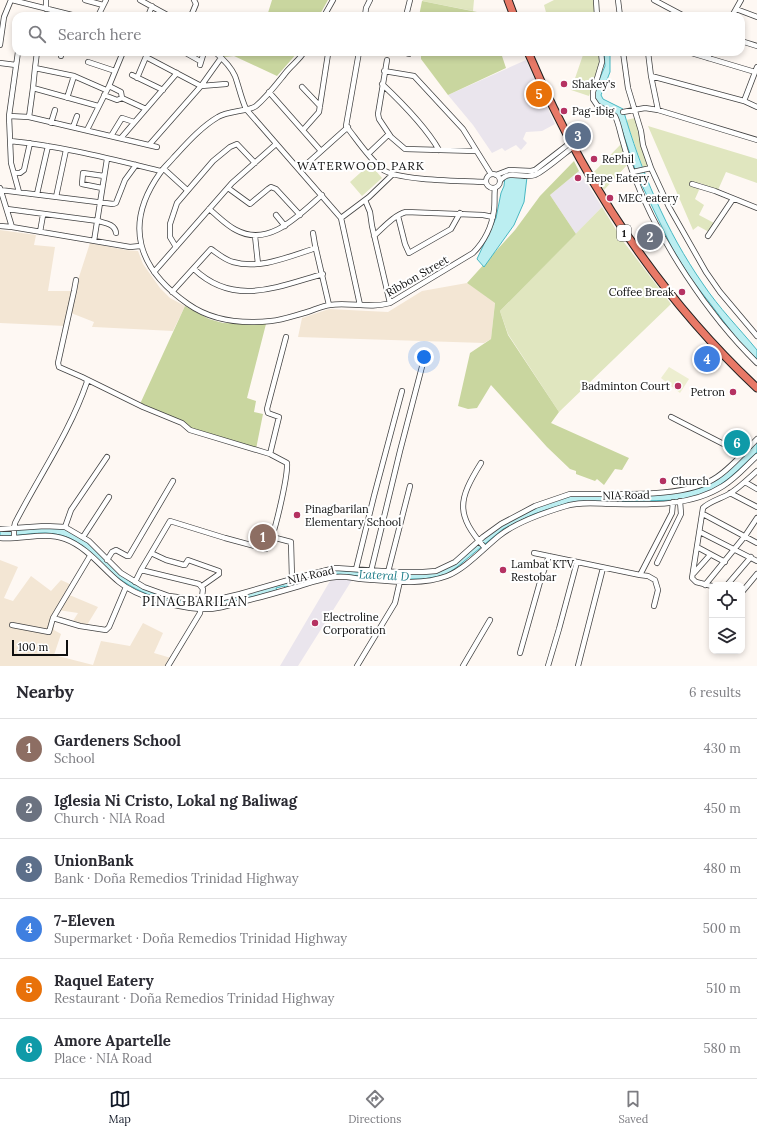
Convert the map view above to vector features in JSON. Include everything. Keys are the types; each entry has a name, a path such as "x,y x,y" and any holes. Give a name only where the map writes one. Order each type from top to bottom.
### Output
{"highway":[{"path":"508,0 512,12"},
{"name":"1","path":"530,56 582,166 622,229 654,274 697,326 757,388"}],"street":[{"path":"0,45 4,17 12,0 26,2 59,12"},
{"path":"46,0 46,9"},
{"path":"85,0 104,2 100,12"},
{"path":"140,0 162,12"},
{"path":"193,12 196,4 194,0"},
{"path":"326,12 333,0"},
{"path":"366,12 370,0"},
{"path":"407,12 410,0"},
{"path":"596,0 597,12"},
{"path":"618,0 620,12"},
{"path":"654,0 676,12"},
{"path":"734,12 741,0"},
{"path":"150,12 152,6"},
{"path":"736,9 744,12"},
{"path":"745,12 757,17"},
{"path":"745,42 757,46"},
{"path":"17,56 9,116 11,163 19,192"},
{"path":"29,117 36,56"},
{"path":"87,130 107,90 121,56"},
{"path":"146,56 135,77 162,90"},
{"path":"150,56 176,73 201,86 226,84"},
{"path":"190,56 200,63 203,56"},
{"path":"219,56 235,75 241,98 246,109 341,218 360,305"},
{"path":"0,226 130,247 140,246 138,224 153,184 162,170 190,139 219,116 254,108 300,56"},
{"path":"303,130 319,116 328,56"},
{"path":"358,56 346,126 358,144 382,169 393,174 405,177 486,182 488,186 494,188 498,185 503,176 529,176 538,174 571,145"},
{"path":"601,56 602,62 593,92 593,99 597,105 615,116 634,172 648,207 668,247 694,287 731,336 757,363"},
{"path":"623,56 625,74 641,131 643,145 651,168 669,207 706,272 720,292 757,336"},
{"path":"648,56 658,110"},
{"path":"701,56 756,69 744,101"},
{"path":"150,144 201,86 222,58"},
{"path":"387,60 379,104 379,119 396,142 405,149 476,151"},
{"path":"88,62 115,71"},
{"path":"0,63 16,65"},
{"path":"35,68 74,76 107,90 121,92 122,98"},
{"path":"414,76 415,70"},
{"path":"384,71 414,76 463,129 476,151 500,181"},
{"path":"121,138 176,73"},
{"path":"67,98 74,76"},
{"path":"651,76 744,101 757,107"},
{"path":"382,84 433,140 439,150"},
{"path":"302,87 320,106"},
{"path":"33,88 98,106"},
{"path":"107,90 117,100 122,98 146,109"},
{"path":"269,92 321,151"},
{"path":"623,112 645,108 658,110 757,140"},
{"path":"51,123 55,110"},
{"path":"9,116 29,117 156,146"},
{"path":"73,127 77,116"},
{"path":"111,136 122,118 134,122"},
{"path":"300,170 348,127"},
{"path":"368,154 389,134"},
{"path":"10,141 48,146 162,170 187,190"},
{"path":"176,247 170,237 170,224 177,202 213,161 237,142 255,163"},
{"path":"15,173 20,173 24,170 30,143"},
{"path":"154,272 228,188 276,144"},
{"path":"486,182 488,176 509,170 535,170 571,145"},
{"path":"37,194 48,146"},
{"path":"56,197 66,150"},
{"path":"94,241 107,159"},
{"path":"12,227 0,189 115,204 125,180 136,165"},
{"path":"634,172 651,168"},
{"path":"102,188 82,184 83,173 104,176"},
{"path":"341,218 365,200 393,174"},
{"path":"692,184 757,208"},
{"path":"228,188 249,206 273,185 300,215"},
{"name":"Ribbon Street","path":"140,246 149,265 164,286 195,309 224,320 258,322 273,321 306,313 329,305 380,306 390,303 473,253 486,235 493,216 494,188"},
{"path":"210,209 236,230 255,236 285,226 322,196"},
{"path":"708,236 734,199"},
{"path":"365,200 370,212 374,236 390,303"},
{"path":"7,209 98,221 112,225 116,229 116,233"},
{"path":"374,236 398,216 406,212 482,214 493,216"},
{"path":"40,232 43,214"},
{"path":"406,259 409,253 451,229 460,214"},
{"path":"276,215 285,226"},
{"path":"398,216 405,244 409,253"},
{"path":"314,233 329,305"},
{"path":"255,236 258,264"},
{"path":"172,292 211,249 212,244"},
{"path":"211,249 222,257 233,262 258,264 285,258 316,248"},
{"path":"194,269 203,277 221,287 239,291 259,291 284,286 323,274"},
{"path":"76,280 58,363 59,367 143,407 182,423 190,430 270,454 287,463 281,503 272,537 266,549 170,521 135,582"},
{"path":"270,454 279,417 268,413 267,409 286,337"},
{"path":"371,571 424,359"},
{"path":"14,538 15,523 76,411 87,382 86,380"},
{"path":"356,569 402,391"},
{"path":"670,417 743,454"},
{"path":"0,529 14,530 45,526 65,527 83,537 121,573 153,595 181,598 202,604 320,576 335,568 388,572 400,577 442,569 481,544 501,524 535,507 570,494 620,494 700,487 716,478 729,468 757,439"},
{"name":"NIA Road","path":"0,538 43,535 59,537 73,542 126,587 153,595 184,607 202,604 230,606 289,583 320,576 400,577 436,580 459,570 481,544 538,515 574,504 673,502 698,498 716,490 734,478 757,456"},
{"path":"65,527 71,510 107,457"},
{"path":"481,463 467,489 463,503 463,512 470,529 481,544"},
{"path":"709,586 692,578 704,506 730,493 757,471"},
{"path":"107,560 112,552 116,550 129,556 173,481"},
{"path":"745,482 757,489"},
{"path":"388,572 410,486"},
{"path":"730,493 757,507"},
{"path":"83,537 109,497"},
{"path":"657,563 681,514 680,501"},
{"path":"640,575 672,513 673,502"},
{"path":"535,507 538,515"},
{"path":"703,514 757,543"},
{"path":"706,585 755,524 757,518"},
{"path":"700,532 757,561"},
{"path":"272,537 291,542 289,583"},
{"path":"697,548 725,562"},
{"path":"151,553 166,560 184,565 188,560 219,571 219,574 202,586"},
{"path":"534,553 648,576 655,580 658,590 654,606"},
{"path":"693,573 710,555"},
{"path":"12,625 47,633 49,632 53,618 90,556"},
{"path":"520,653 549,556"},
{"path":"730,582 751,557"},
{"path":"548,666 560,629 577,562"},
{"path":"578,666 603,568"},
{"path":"141,570 202,586"},
{"path":"745,588 757,574"},
{"path":"357,666 395,603 400,577"},
{"path":"168,666 202,604 202,586"},
{"path":"53,618 80,626 106,630 109,627 126,587"},
{"path":"462,666 490,620"}],"shaded area":[{"path":"526,60 555,124 542,131 526,132 523,139 527,143 521,150 516,145 505,151 502,148 492,153 473,125 448,95"},
{"path":"579,171 602,207 576,234 550,195"},
{"path":"0,230 36,235 34,245 55,247 48,291 73,291 65,326 0,323"},
{"path":"90,243 138,251 143,264 160,288 170,298 185,306 173,331 92,327 94,322 71,313 77,292 78,280"},
{"path":"467,283 495,302 491,339 484,343 298,337 302,318 329,309 388,312 422,291"},
{"path":"0,560 18,567 4,598 13,601 31,576 51,591 61,580 72,585 67,594 98,607 87,625 73,621 78,613 58,610 54,615 54,630 61,634 54,655 93,665 101,641 130,646 143,623 163,633 154,653 171,658 166,666 0,666"},
{"name":"Electroline Corporation","path":"339,579 352,580 298,666 280,666 330,581"}],"green space":[{"path":"272,0 328,0 321,12 268,12"},
{"path":"474,0 473,11 422,1"},
{"path":"554,0 594,0 595,12 546,12 544,5"},
{"path":"422,1 477,12 420,12"},
{"path":"234,56 294,56 277,76"},
{"path":"421,56 502,56 506,68 448,95 421,59"},
{"path":"583,56 600,56 601,63 589,96 571,90"},
{"path":"635,118 650,167 643,168 626,120"},
{"path":"648,126 757,159 757,183 726,172 718,190 700,183 695,199 704,205 699,215 714,223 709,232 698,226 693,230"},
{"path":"621,144 628,164 604,190 593,173"},
{"path":"574,161 579,171 550,195 576,234 500,311 508,335 559,412 551,423 629,458 622,470 615,469 604,485 597,479 595,481 576,474 576,471 570,469 547,447 491,385 477,408 468,409 458,406 470,353 491,339 495,303 467,283 515,230 540,196"},
{"path":"370,164 382,178 362,196 350,182"},
{"path":"602,207 623,241 671,304 559,412 508,334 500,311"},
{"path":"185,306 209,319 223,323 266,324 247,398 256,401 254,412 263,414 256,449 187,427 140,404"},
{"name":"Badminton Court","path":"669,367 689,379 680,393 661,378"}],"water":[{"path":"604,56 610,56 610,72 601,95 603,99 623,109 646,178 666,222 677,243 709,293 757,350 757,359 737,339 691,279 672,248 637,175 617,115 600,105 595,100 595,90 605,66"},
{"path":"505,176 527,177 524,202 514,225 484,267 477,259 496,218"},
{"name":"Lateral D","path":"757,442 757,452 731,477 722,484 702,494 691,498 678,500 568,503 534,514 503,529 447,574 424,579 396,579 337,574 287,587 284,586 276,588 277,591 219,605 202,607 189,606 148,594 123,582 82,546 75,541 60,535 38,533 0,537 0,531 39,527 63,528 72,532 91,545 121,575 132,583 153,593 171,598 207,602 334,570 383,574 441,571 503,524 538,507 561,498 572,496 672,493 700,488 717,479"}],"waterway":[{"name":"Lateral D","path":"177,599 191,602"}],"place":[{"name":"Shakey's","path":"564,84"},
{"name":"Raquel Eatery","path":"539,94"},
{"name":"Pag-ibig","path":"564,111"},
{"name":"UnionBank","path":"578,136"},
{"name":"RePhil","path":"594,159"},
{"name":"Hepe Eatery","path":"578,178"},
{"name":"MEC eatery","path":"610,198"},
{"name":"Iglesia Ni Cristo, Lokal ng Baliwag","path":"650,237"},
{"name":"Coffee Break","path":"682,292"},
{"name":"7-Eleven","path":"707,359"},
{"name":"Badminton Court","path":"678,386"},
{"name":"Petron","path":"733,392"},
{"name":"Amore Apartelle","path":"737,443"},
{"name":"Church","path":"663,481"},
{"name":"Pinagbarilan Elementary School","path":"297,515"},
{"name":"Gardeners School","path":"263,537"},
{"name":"Lambat KTV Restobar","path":"503,570"},
{"name":"Electroline Corporation","path":"315,623"}],"district":[{"name":"WATERWOOD PARK","path":"361,165"},
{"name":"PINAGBARILAN","path":"195,601"}]}
